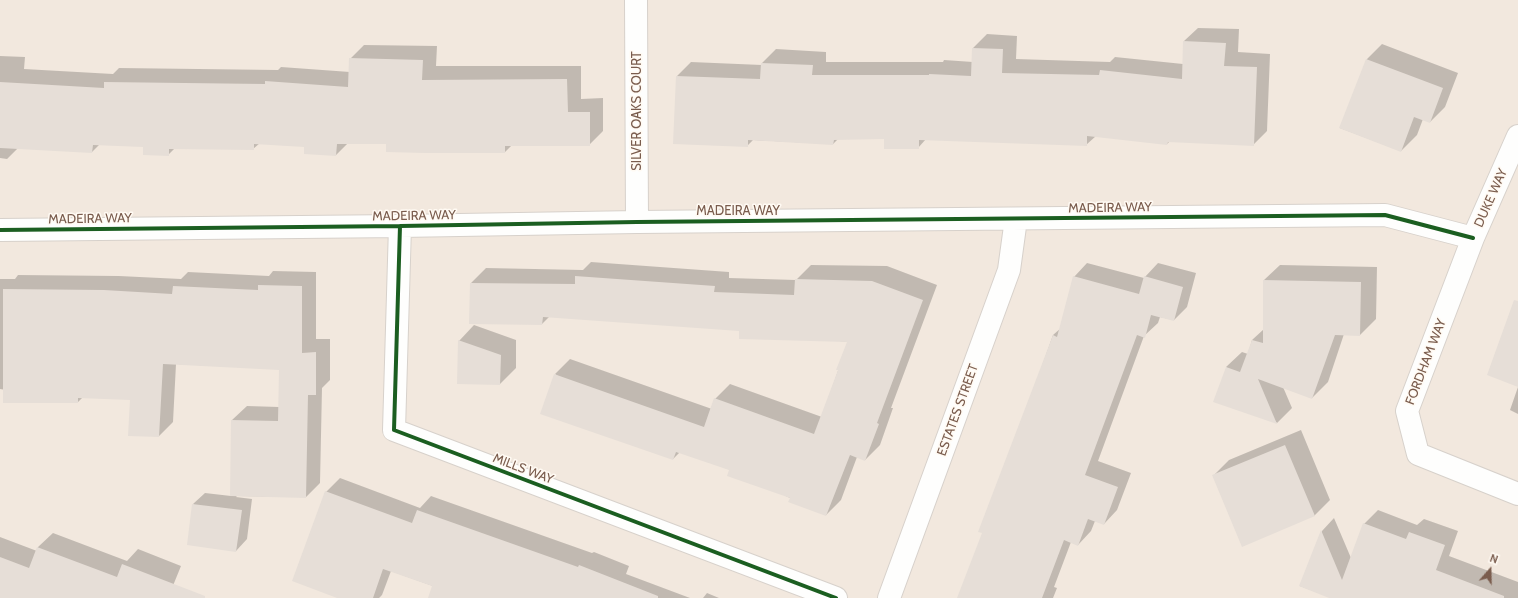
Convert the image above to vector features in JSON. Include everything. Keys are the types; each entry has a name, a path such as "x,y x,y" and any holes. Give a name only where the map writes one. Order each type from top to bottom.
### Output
{"street":[{"name":"SILVER OAKS COURT","path":"636,0 637,222"},
{"name":"DUKE WAY","path":"1473,238 1518,136"},
{"name":"MADEIRA WAY","path":"0,230 1385,215 1473,238"},
{"name":"ESTATES STREET","path":"889,598 1010,270 1016,220"},
{"name":"MILLS WAY","path":"400,226 394,430 836,598"},
{"name":"FORDHAM WAY","path":"1473,238 1407,411 1418,454 1518,494"}],"shaded area":[{"path":"0,0 1518,0 1518,598 0,598"}],"building":[{"path":"1183,41 1226,43 1224,66 1257,67 1254,146 1168,142 1167,145 1087,136 1087,146 919,140 919,149 884,149 884,139 834,140 833,145 748,140 748,147 673,144 676,76 760,79 761,63 813,65 812,75 929,74 971,76 972,48 1003,49 1002,73 1099,75 1100,70 1182,79"},
{"path":"349,58 423,60 422,80 567,79 568,112 590,112 590,146 505,146 505,153 425,153 386,152 386,144 337,144 336,156 304,154 304,147 254,144 254,150 169,149 169,156 143,155 143,147 93,145 92,153 0,148 0,82 104,88 104,82 265,84 265,81 348,87"},
{"path":"1366,59 1443,88 1430,123 1414,117 1401,152 1339,128"},
{"path":"575,276 715,286 714,292 794,295 795,279 872,281 923,300 877,423 879,424 865,461 850,455 826,516 788,502 790,498 727,476 729,470 676,452 673,460 540,414 554,374 704,427 714,398 814,434 847,342 739,339 739,331 543,317 542,325 469,324 470,283 575,284"},
{"path":"1073,276 1139,294 1144,276 1183,287 1174,321 1151,315 1145,338 1137,335 1085,475 1118,487 1104,525 1088,519 1078,546 1064,540 1042,598 957,598 982,533 978,532 1053,335 1057,337"},
{"path":"1263,280 1361,282 1360,336 1335,335 1312,399 1258,379 1277,424 1213,402 1226,367 1240,372 1252,340 1263,343"},
{"path":"258,285 302,286 302,353 316,352 316,395 308,395 306,498 230,496 231,420 278,421 279,370 163,364 159,437 128,436 130,400 78,398 78,403 3,403 3,289 104,290 172,294 173,286 258,290"},
{"path":"1514,300 1518,301 1518,387 1487,375"},
{"path":"458,340 501,355 500,385 457,384"},
{"path":"1285,445 1315,516 1242,547 1212,475"},
{"path":"325,491 412,523 417,510 578,567 579,565 658,596 658,598 428,598 432,586 383,569 373,598 337,598 292,581"},
{"path":"192,504 242,510 236,552 187,545"},
{"path":"1363,523 1406,539 1409,532 1445,545 1436,570 1504,596 1504,598 1329,598 1299,586 1321,530 1342,580"},
{"path":"37,547 117,577 122,564 205,596 205,598 0,598 0,557 29,568"}],"cycle path":[{"path":"0,230 1385,215 1473,238"},
{"path":"400,226 394,430 836,598"}]}
